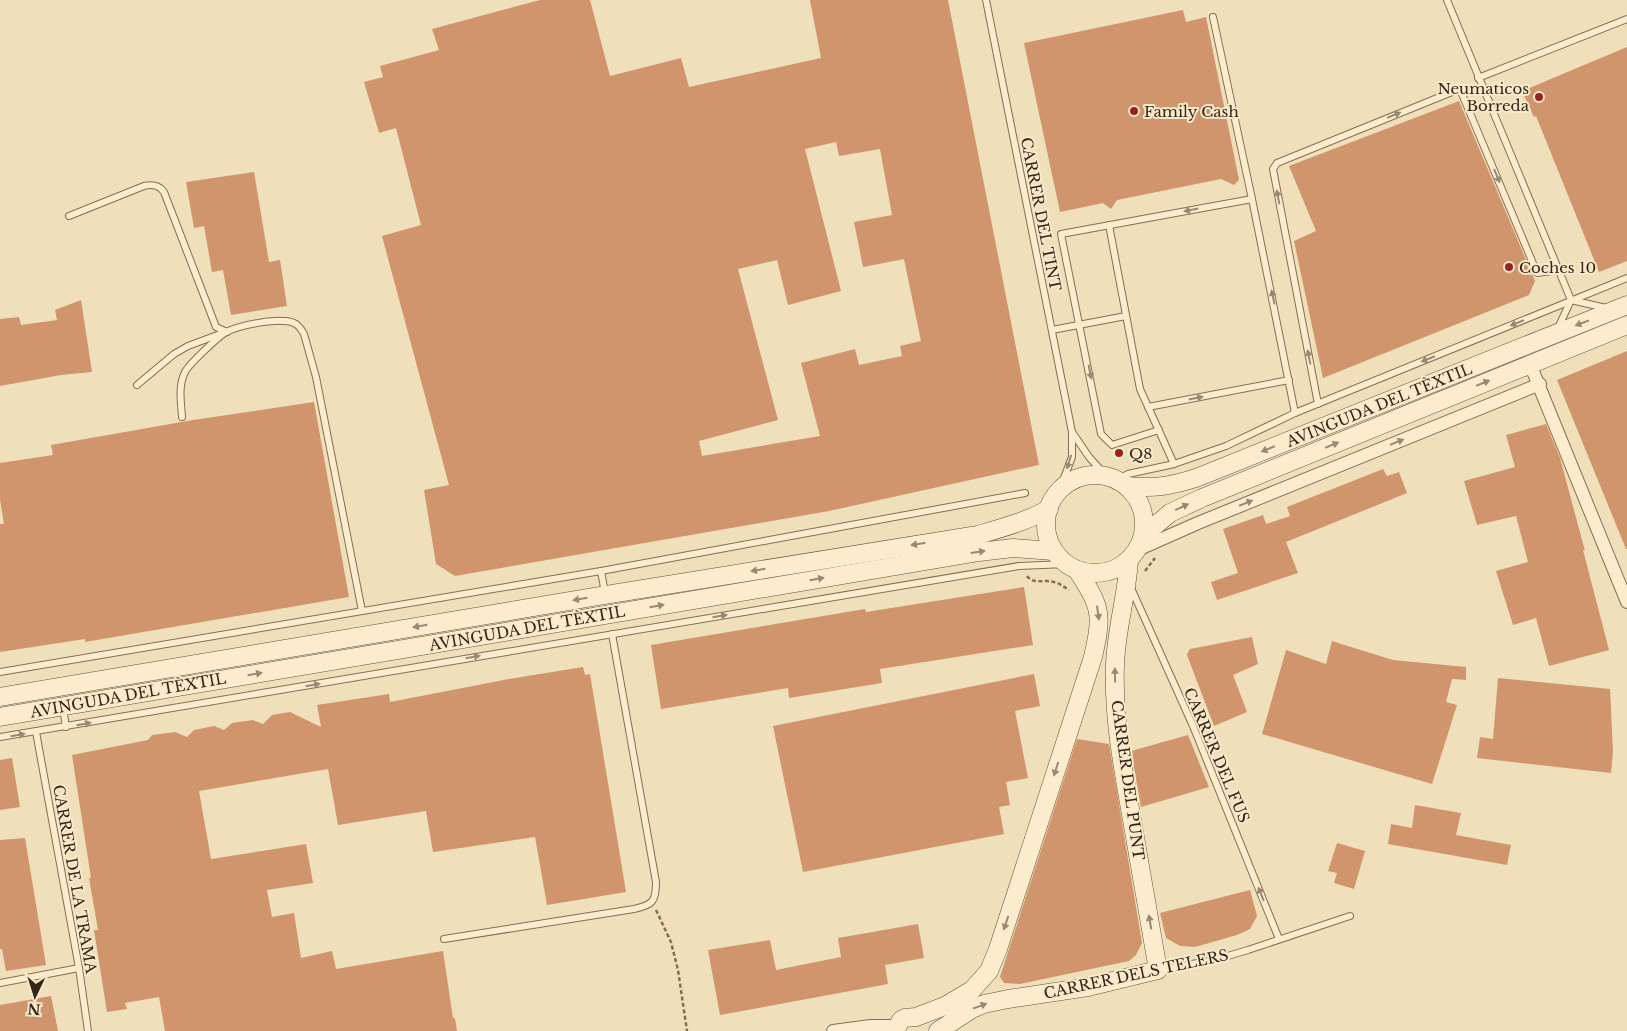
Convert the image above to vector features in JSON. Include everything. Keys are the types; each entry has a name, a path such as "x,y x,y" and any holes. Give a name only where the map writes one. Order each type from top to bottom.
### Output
{"street":[{"name":"AVINGUDA DEL TÈXTIL","path":"1116,481 1143,488 1172,486 1196,478 1621,307"},
{"name":"AVINGUDA DEL TÈXTIL","path":"1136,548 1170,513 1202,498 1627,325"},
{"path":"1530,364 1540,384 1627,602"},
{"path":"1136,548 1540,384"},
{"path":"833,1031 871,1026 896,1028 905,1018 916,1017 961,998 972,990 988,971 998,949 1099,631 1098,610 1093,594 1049,542 1047,531 1048,509 1060,491 1069,482 1093,475 1116,481 1136,496 1142,509 1144,522 1136,548 1118,568 1091,573 1066,562"},
{"name":"AVINGUDA DEL TÈXTIL","path":"0,698 605,595 978,535 1036,516 1048,509"},
{"name":"AVINGUDA DEL TÈXTIL","path":"0,717 979,552 1013,548 1066,562"},
{"name":"CARRER DEL PUNT","path":"1136,548 1117,638 1115,664 1119,738 1158,970"},
{"name":"CARRER DELS TELERS","path":"938,1031 972,1009 984,1004 1088,987 1158,970"},
{"path":"988,971 992,989 1008,999"},
{"path":"916,1017 925,1024 928,1031"}],"lane":[{"name":"CARRER DEL TINT","path":"986,0 1072,432"},
{"path":"1447,0 1571,300 1556,333"},
{"path":"1213,17 1296,413"},
{"path":"1478,78 1627,19"},
{"path":"1318,404 1273,169 1277,162 1456,90 1462,94 1538,273 1559,270"},
{"path":"69,216 144,186 150,185 161,188 216,326 227,332"},
{"path":"1159,430 1112,445 1101,434 1062,234 1252,199"},
{"path":"1110,225 1140,389 1174,464"},
{"path":"1072,432 1088,457 1116,481 1128,474 1174,464 1226,446 1296,413 1627,278"},
{"path":"1571,300 1594,306 1621,307"},
{"path":"1052,330 1126,316"},
{"path":"137,385 174,354 188,346 257,324 281,321 296,324 304,334 316,377 362,611"},
{"path":"182,417 180,390 186,371 219,337 227,332"},
{"path":"1148,407 1289,380"},
{"path":"1060,491 1072,457 1072,432"},
{"path":"0,672 601,571 1025,494"},
{"path":"0,737 1019,566 1066,562"},
{"path":"601,571 605,595"},
{"name":"CARRER DEL FUS","path":"1128,582 1193,726 1279,939"},
{"path":"444,938 634,909 653,902 656,894 656,882 612,634"},
{"path":"63,706 66,727"},
{"name":"CARRER DE LA TRAMA","path":"36,732 79,968 88,1031"},
{"name":"CARRER DELS TELERS","path":"1158,970 1214,960 1350,916"},
{"path":"0,983 79,968"}],"path":[{"path":"653,902 670,942 678,970 687,1031"}],"building":[{"path":"540,0 590,0 610,76 681,58 689,87 821,58 810,0 948,0 1039,465 829,511 455,576 436,564 424,490 449,485 382,236 421,225 396,128 379,133 364,82 383,77 380,66 439,50 432,29","holes":["836,142 839,156 880,149 892,215 854,222 863,267 904,259 921,341 900,346 902,356 859,365 855,349 801,363 820,436 702,456 699,441 778,420 738,269 777,260 788,305 841,291 805,149"]},
{"path":"1183,10 1186,22 1206,17 1239,180 1234,185 1221,179 1117,200 1111,209 1103,203 1060,212 1024,43"},
{"path":"1627,47 1627,261 1599,272 1536,116 1534,117 1522,91"},
{"path":"1459,101 1535,281 1529,295 1323,378 1294,241 1316,231 1289,166"},
{"path":"254,172 269,262 280,260 287,306 231,315 223,270 212,272 204,226 194,228 186,182"},
{"path":"81,300 92,372 61,375 0,386 0,319 19,317 21,325 57,320 55,310"},
{"path":"1627,351 1627,549 1626,549 1557,380"},
{"path":"314,402 349,597 85,642 85,639 0,652 0,524 4,524 0,500 0,463 53,455 51,445 193,420"},
{"path":"1546,424 1560,458 1609,650 1549,666 1536,618 1513,625 1496,571 1528,562 1516,516 1477,525 1464,481 1515,467 1506,435"},
{"path":"1383,469 1387,476 1399,472 1407,493 1286,542 1298,573 1217,600 1211,582 1238,573 1223,529 1263,515 1266,524 1290,516 1287,507"},
{"path":"1024,587 1033,645 880,669 882,683 789,698 788,688 661,709 651,645 865,609 866,612"},
{"path":"1252,637 1258,664 1233,675 1247,712 1214,726 1187,655 1188,652 1190,649"},
{"path":"1332,641 1393,660 1466,667 1466,680 1452,679 1446,702 1457,705 1432,784 1262,734 1286,650 1326,664"},
{"path":"583,667 585,675 590,674 626,892 547,905 535,837 433,852 426,811 338,825 328,769 199,791 211,859 306,844 313,883 267,890 272,917 294,913 301,958 332,951 336,969 443,951 453,1018 455,1018 457,1031 165,1031 159,997 125,1003 127,1009 107,1012 94,930 98,930 89,878 91,878 72,755 148,740 152,735 175,732 187,737 194,730 214,726 224,730 232,723 253,720 263,724 272,715 290,712 321,727 317,705 389,694 390,702"},
{"path":"1034,674 1040,706 1015,711 1028,778 1006,782 1010,805 999,807 1004,834 803,872 773,726"},
{"path":"1498,678 1610,689 1613,752 1611,773 1477,758 1480,737 1493,739"},
{"path":"1188,735 1209,787 1141,807 1131,751"},
{"path":"1077,739 1109,744 1142,943 1136,955 1129,961 1020,984 1004,983 1000,977"},
{"path":"12,758 20,807 0,810 0,760"},
{"path":"1415,805 1461,813 1456,835 1511,845 1507,865 1388,844 1391,824 1412,828"},
{"path":"25,838 46,965 6,971 2,949 0,949 0,840"},
{"path":"1337,843 1365,851 1354,889 1334,883 1337,873 1328,871"},
{"path":"1250,890 1257,916 1250,929 1237,935 1195,947 1180,946 1166,938 1160,913"},
{"path":"918,924 924,958 885,965 888,984 720,1015 708,950 770,940 776,970 841,957 838,938"},
{"path":"51,996 58,1031 0,1031 0,1005"}],"place":[{"name":"Neumaticos Borreda","path":"1539,97"},
{"name":"Family Cash","path":"1134,111"},
{"name":"Coches 10","path":"1509,267"},
{"name":"Q8","path":"1119,453"}]}
